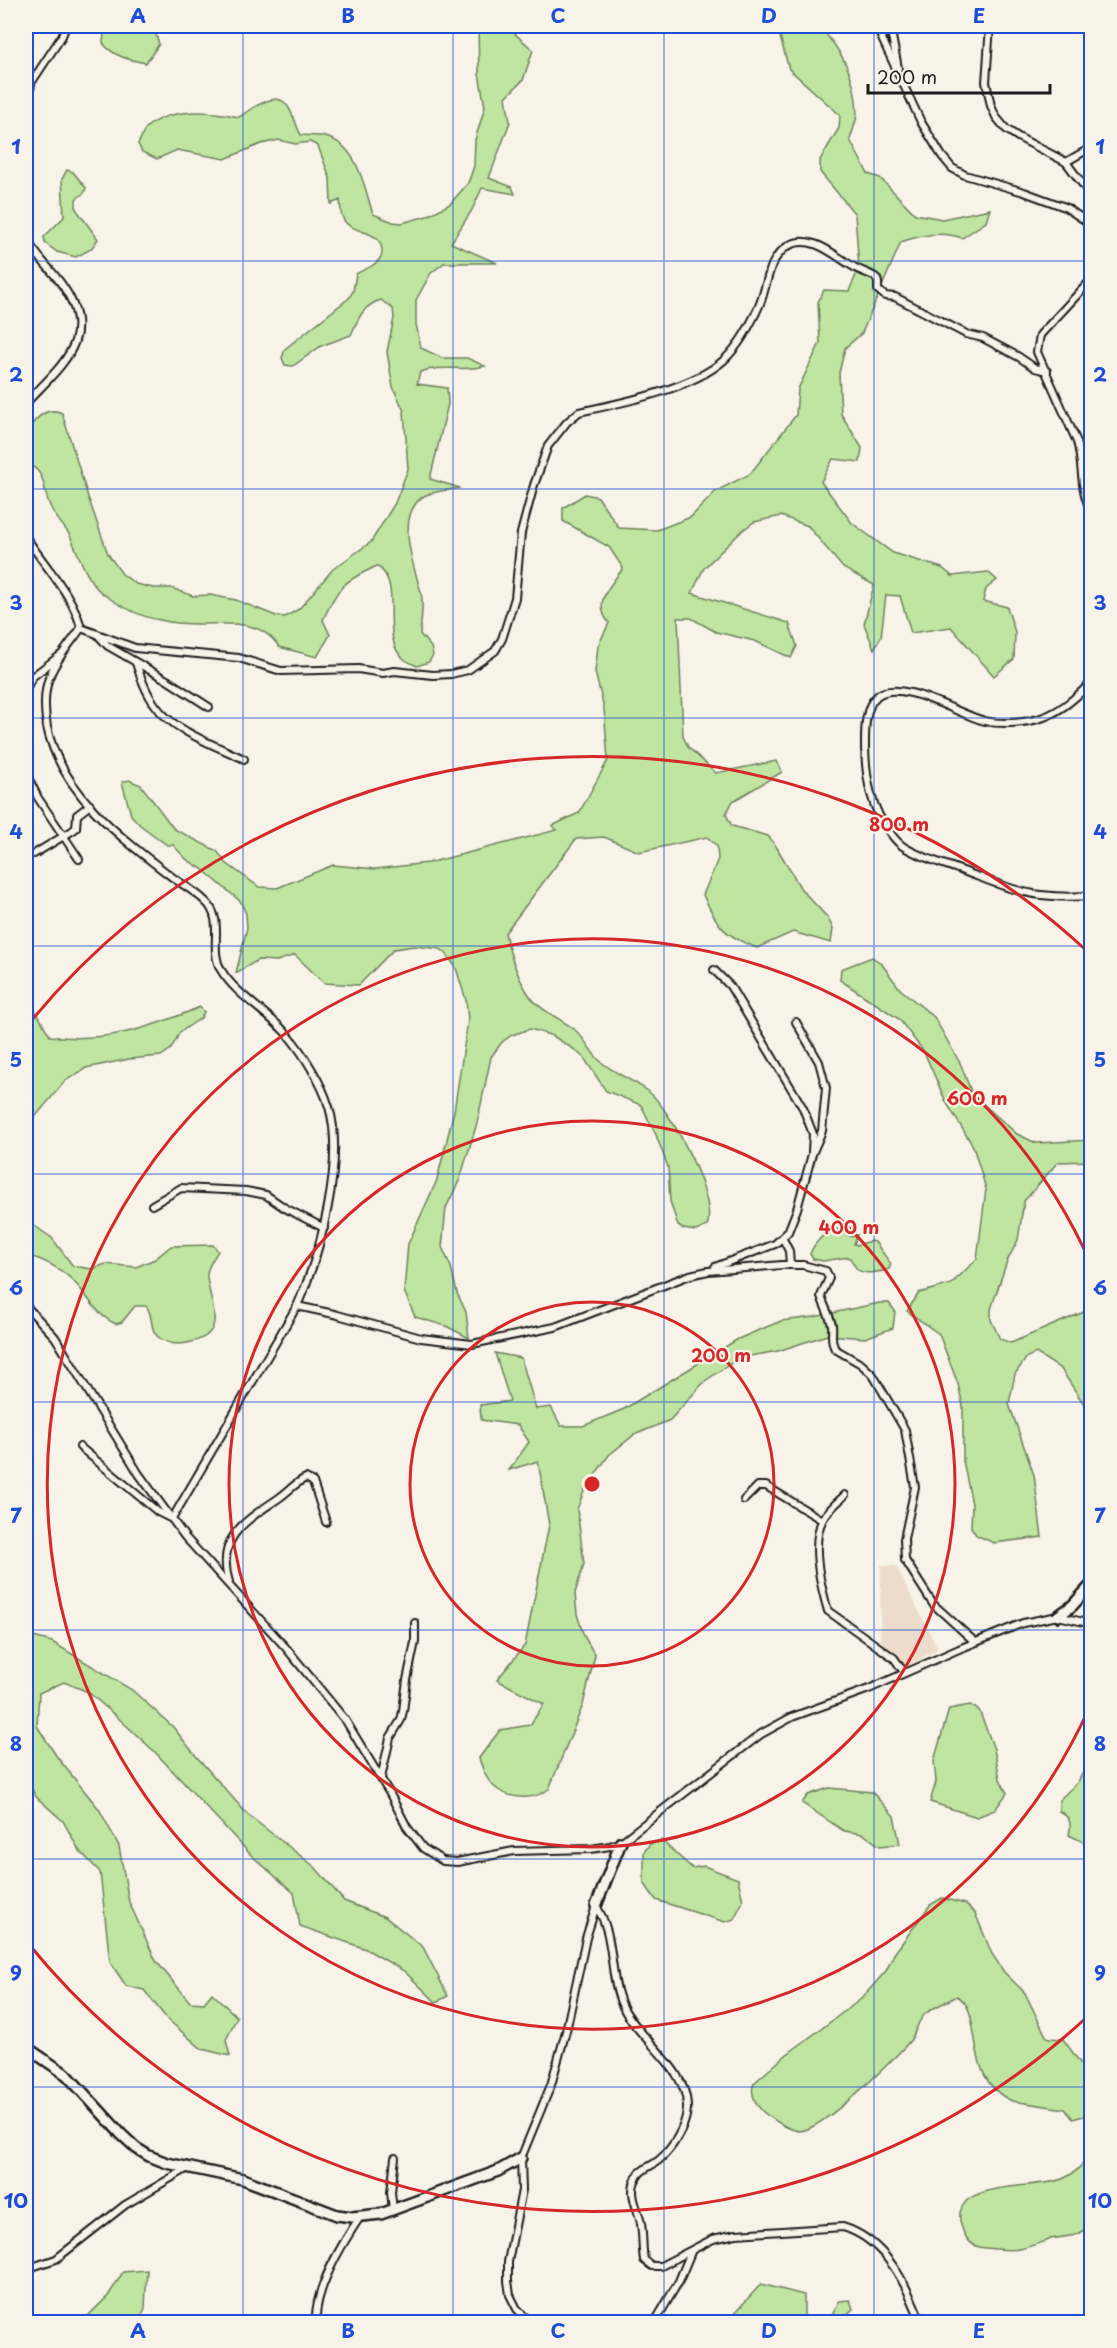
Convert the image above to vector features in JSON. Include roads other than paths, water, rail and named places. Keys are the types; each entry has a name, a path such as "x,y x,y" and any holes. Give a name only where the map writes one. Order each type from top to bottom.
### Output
{"street":[{"path":"26,126 28,82 62,36 66,26"},
{"path":"876,26 921,122 952,168 965,175 1065,207 1092,225"},
{"path":"890,26 898,71"},
{"path":"990,26 986,82 996,117 1006,129 1018,137 1066,162 1092,197"},
{"path":"1066,162 1092,147"},
{"path":"26,238 32,250 68,294 78,329 74,348 26,403"},
{"path":"81,628 135,648 239,658 281,671 358,669 383,673 394,671 433,675 468,670 489,655 502,639 515,598 521,533 527,507 548,446 556,435 573,415 579,412 647,396 692,379 726,359 759,306 773,263 786,247 794,243 807,243 825,248 851,266 878,280 878,290 885,296 895,297 966,334 983,338 1035,368 1047,371"},
{"path":"1092,279 1040,334 1037,352 1081,453 1085,501 1092,512"},
{"path":"26,537 69,597 77,612 81,628 51,673 46,690 46,720 58,762 75,790 142,854 207,902 216,916 216,957 220,968 241,993 285,1033 301,1052 329,1107 334,1137 324,1228 317,1257 297,1306 172,1519"},
{"path":"97,633 108,646 168,680 209,707"},
{"path":"26,689 32,677 63,653"},
{"path":"136,663 157,708 171,721 243,759"},
{"path":"1092,682 1060,710 1042,718 1026,721 986,721 908,692 893,691 878,695 870,706 865,749 867,781 877,810 890,833 902,846 1005,886 1040,895 1072,897 1092,895"},
{"path":"26,773 38,798 79,860"},
{"path":"34,854 76,828 76,819 81,811 90,805"},
{"path":"714,970 730,986 804,1108 813,1134 812,1154"},
{"path":"297,1306 421,1338 472,1344 555,1327 672,1282 708,1271 765,1249 783,1239 797,1209 812,1154 822,1131 826,1088 819,1062 796,1022"},
{"path":"152,1205 181,1188 246,1191 266,1194 285,1208 324,1228"},
{"path":"783,1239 789,1251 790,1265"},
{"path":"708,1271 790,1265 803,1265 826,1271 829,1278 821,1296 832,1323 831,1341 835,1349 861,1364 873,1375 905,1430 915,1487 904,1539 905,1560 933,1604 975,1642"},
{"path":"26,1306 55,1337 139,1474 172,1519 287,1649 340,1713 381,1779 407,1827 423,1848 443,1861 474,1860 514,1851 591,1849 621,1842 761,1734 792,1717 869,1689 904,1672 1023,1623 1058,1616 1072,1606 1092,1584"},
{"path":"80,1447 158,1512 172,1519"},
{"path":"230,1586 226,1573 230,1538 254,1514 301,1480 306,1478 313,1482 326,1522"},
{"path":"744,1500 762,1485 822,1520"},
{"path":"845,1495 822,1520 818,1551 819,1579 828,1611 894,1658 904,1672"},
{"path":"1058,1616 1092,1624"},
{"path":"381,1779 390,1738 404,1711 407,1680 415,1642 415,1623"},
{"path":"530,2322 517,2309 510,2295 508,2281 511,2243 522,2190 521,2158 551,2085 566,2031 586,1938 621,1842"},
{"path":"597,1906 604,1921 622,2005 632,2023 675,2073 684,2091 687,2110 680,2131 669,2149 657,2161 646,2166 633,2186 634,2199 642,2225 644,2260 652,2266 661,2266 713,2239 736,2234 849,2228 870,2239 886,2256 910,2295 921,2322"},
{"path":"26,2047 67,2075 136,2148 149,2156 188,2168 243,2179 337,2215 360,2217 393,2210 498,2171 521,2158"},
{"path":"393,2210 391,2192 395,2158"},
{"path":"26,2269 56,2259 125,2205 188,2168"},
{"path":"316,2322 321,2288 360,2217"},
{"path":"655,2322 679,2281 691,2251"}]}
